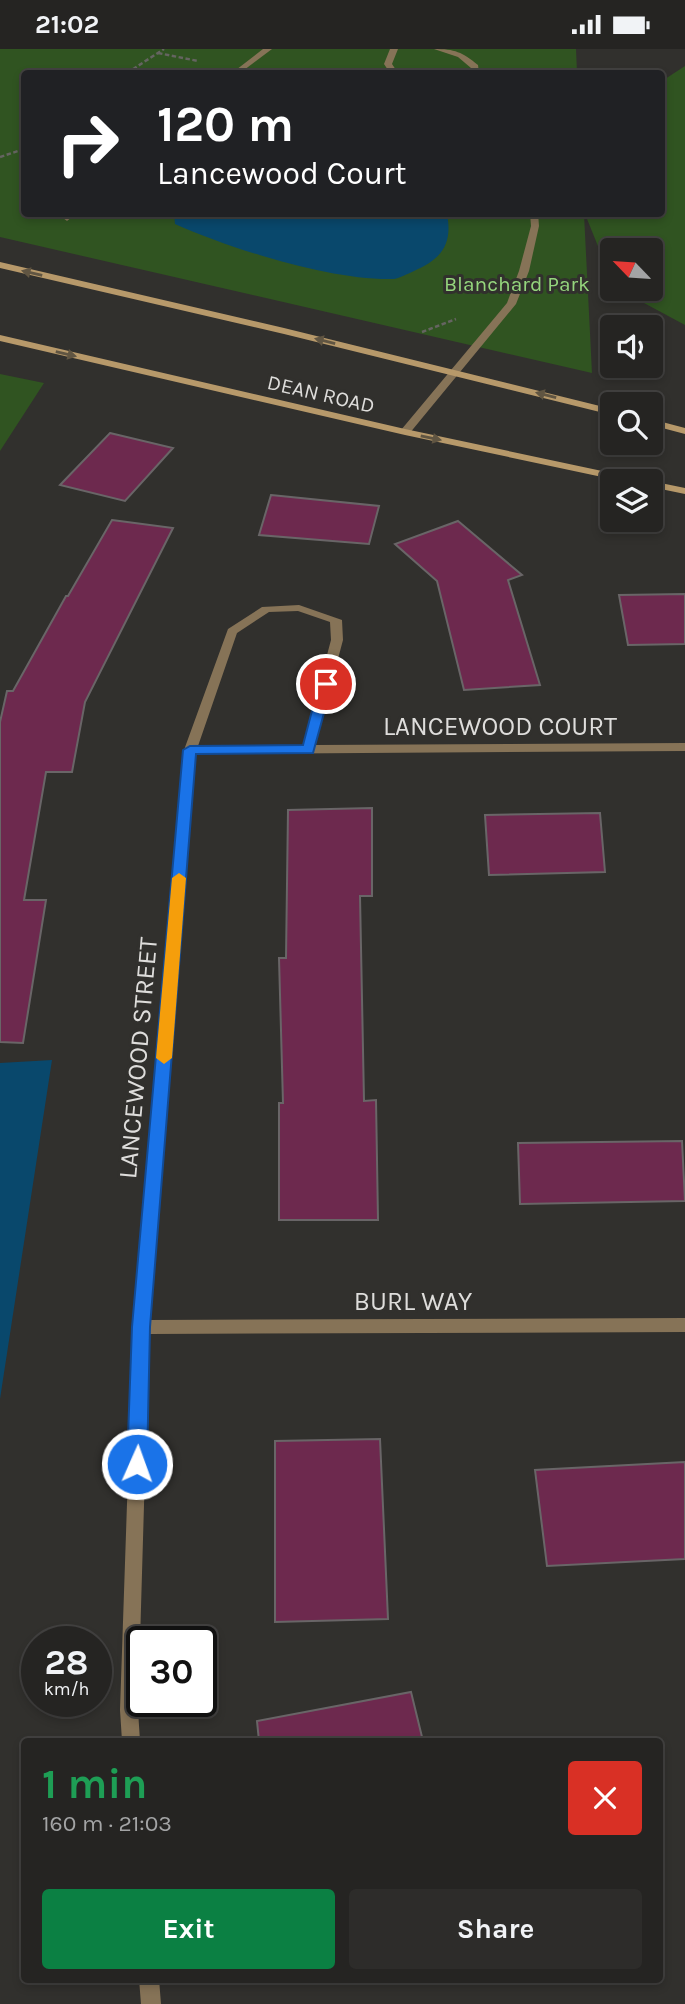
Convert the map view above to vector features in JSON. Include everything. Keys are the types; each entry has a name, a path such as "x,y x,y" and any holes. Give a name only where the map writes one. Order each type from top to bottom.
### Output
{"main road":[{"path":"0,265 600,409"},
{"name":"DEAN ROAD","path":"0,338 405,432 600,474"},
{"path":"663,425 685,431"},
{"path":"663,487 685,492"}],"street":[{"path":"240,70 268,49"},
{"path":"392,70 388,64 394,49"},
{"path":"438,49 461,55 475,70"},
{"path":"405,432 511,304 524,271 535,226 534,217"},
{"name":"LANCEWOOD STREET","path":"131,1738 129,1710 141,1327 190,750 232,631 266,608 299,608 336,619 337,640 309,749"},
{"name":"LANCEWOOD COURT","path":"190,750 685,747"},
{"name":"BURL WAY","path":"141,1327 685,1325"},
{"path":"149,1983 150,2004"}],"path":[{"path":"132,70 164,49"},
{"path":"157,53 198,61"},
{"path":"0,157 21,150"},
{"path":"416,333 450,323 464,313"}],"green space":[{"name":"Blanchard Park","path":"0,49 576,49 577,70 21,70 21,217 584,217 592,373 0,237"},
{"path":"685,66 685,325 642,301 663,301 663,238 600,238 600,251 586,217 665,217 665,79"},
{"path":"0,374 44,383 0,451"}],"water":[{"path":"174,217 447,217 448,234 438,256 394,279 342,275 282,262 175,224"},
{"path":"52,1060 0,1399 0,1063"}],"building":[{"path":"110,433 173,448 125,501 60,485"},
{"path":"271,495 379,506 369,544 259,535"},
{"path":"112,520 173,528 85,702 72,772 46,772 24,900 46,900 23,1043 0,1042 0,722 7,691 13,691"},
{"path":"458,521 522,575 508,580 540,685 464,690 437,581 395,544"},
{"path":"685,594 685,644 628,645 619,595"},
{"path":"372,808 372,896 360,896 364,1101 376,1100 378,1220 279,1220 279,1103 283,1103 279,958 286,958 288,810"},
{"path":"600,813 605,872 489,875 485,815"},
{"path":"682,1141 685,1201 520,1204 518,1143"},
{"path":"380,1439 388,1619 275,1622 275,1441"},
{"path":"685,1462 685,1559 547,1566 535,1470"},
{"path":"411,1692 422,1738 259,1738 257,1721"}],"slow traffic":[{"path":"164,1058 179,878"}],"route":[{"path":"137,1464 141,1327 190,750 309,749 326,684"}]}
